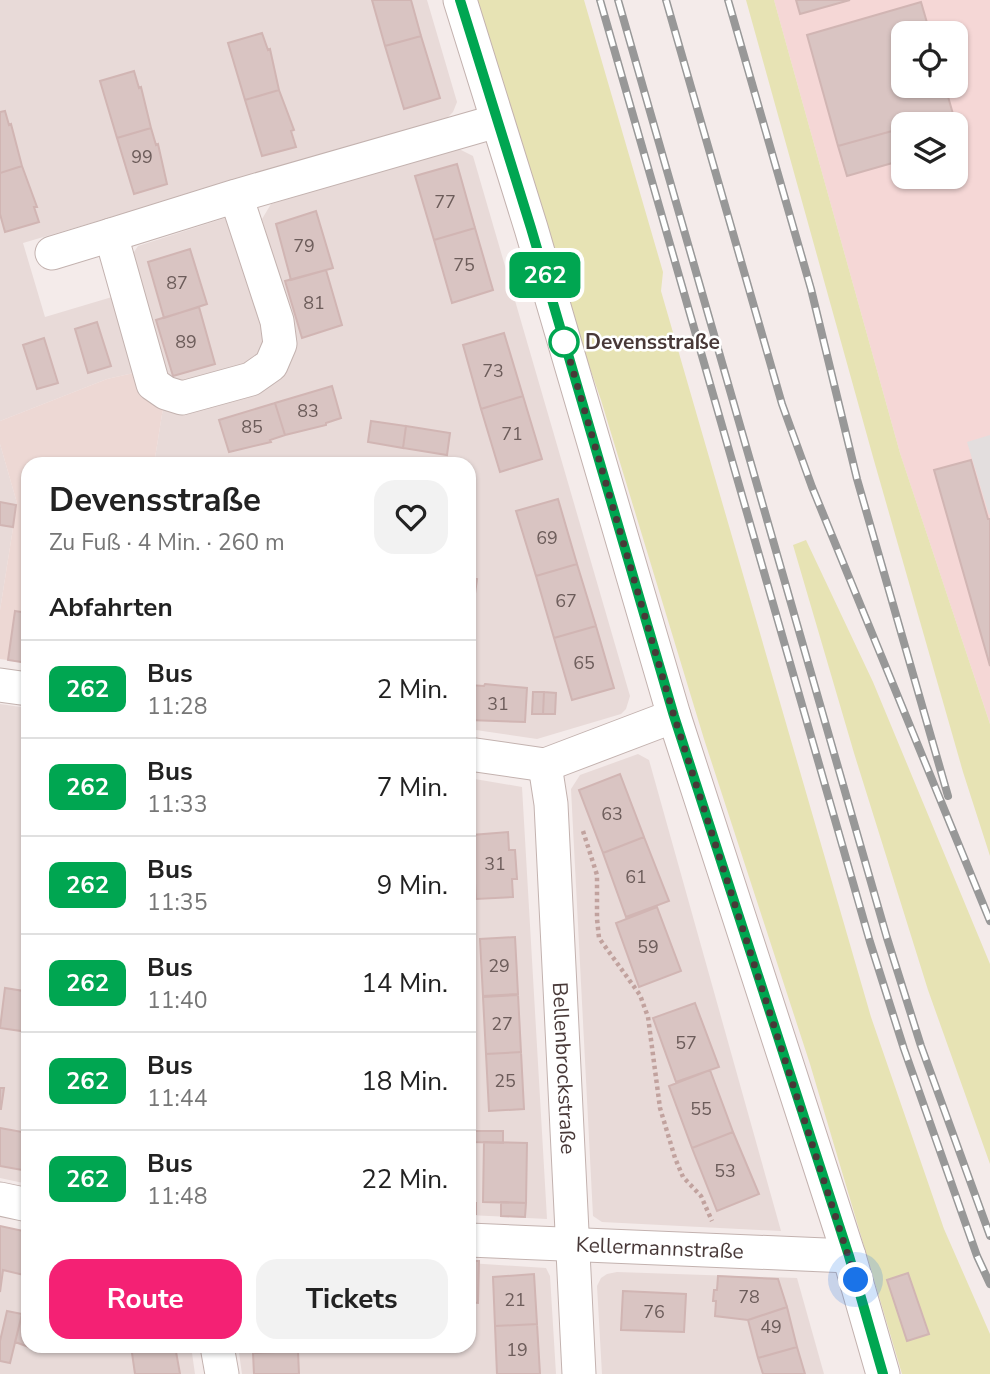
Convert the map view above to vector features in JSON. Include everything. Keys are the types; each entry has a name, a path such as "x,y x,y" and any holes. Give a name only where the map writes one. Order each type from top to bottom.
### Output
{"street":[{"path":"460,0 531,228 674,716 849,1256 883,1374"},
{"path":"52,253 236,196 498,121"},
{"path":"111,235 153,384 166,393 182,398 251,379 271,365 280,344 277,321 236,196"},
{"path":"0,685 21,689"},
{"path":"476,755 545,765 674,716"},
{"name":"Bellenbrockstraße","path":"545,765 551,804 579,1374"},
{"path":"0,1199 21,1204"},
{"name":"Kellermannstraße","path":"476,1240 849,1256"},
{"path":"218,1353 222,1374"}],"path":[{"path":"551,804 572,811 579,820 597,875 600,938 640,995 648,1017 660,1108 675,1158 683,1177 701,1196 724,1251"}],"shaded area":[{"path":"0,0 427,0 457,102 447,118 23,243 45,317 112,297 138,372 107,379 0,421"},
{"path":"467,0 584,0 663,272 661,291 871,1017 944,1229 990,1334 990,1374 902,1374 810,1064 704,739 601,400 501,114"},
{"path":"746,0 774,0 900,453 990,724 990,856 963,772 873,457"},
{"path":"774,0 990,0 990,724 900,453"},
{"path":"457,148 473,156 630,696 626,709 621,714 537,739 476,730 476,457 155,457 164,402 202,403 273,384 284,374 296,342 262,219 271,204"},
{"path":"228,217 271,332 264,362 170,386 132,255 138,246"},
{"path":"138,372 164,402 155,457 21,457 21,662 0,659 0,610 17,503 0,444 0,421 107,379"},
{"path":"990,435 990,514 989,515 967,442"},
{"path":"0,444 17,503 0,610"},
{"path":"806,540 873,682 990,964 990,1164 928,990 854,753 793,545"},
{"path":"0,704 21,707 21,1182 0,1178"},
{"path":"638,754 649,760 781,1231 602,1222 593,1216 571,789 580,775"},
{"path":"476,779 522,787 547,1219 476,1215"},
{"path":"0,1226 21,1230 21,1353 192,1353 195,1374 0,1374"},
{"path":"476,1263 546,1268 550,1276 556,1374 242,1374 239,1353 476,1353"},
{"path":"617,1272 797,1278 824,1374 602,1374 597,1286 601,1278"}],"building":[{"path":"372,0 411,0 421,36 385,46"},
{"path":"796,0 850,0 800,14"},
{"path":"921,2 927,21 891,21 891,98 948,98 952,112 891,112 891,131 838,146 807,35"},
{"path":"262,33 268,50 270,49 279,90 245,100 228,43"},
{"path":"421,36 440,98 404,109 385,46"},
{"path":"134,71 139,88 141,87 151,128 117,138 100,81"},
{"path":"279,90 294,130 291,131 296,147 262,156 245,100"},
{"path":"5,111 22,166 0,173 0,112"},
{"path":"151,128 156,145 158,144 167,184 134,194 117,138"},
{"path":"891,131 891,163 847,176 838,146"},
{"path":"457,164 475,228 434,240 415,176"},
{"path":"22,166 37,207 34,207 39,222 5,232 0,214 0,173"},
{"path":"316,211 333,268 291,280 276,224"},
{"path":"475,228 493,290 452,303 434,240"},
{"path":"190,249 207,304 164,318 148,262"},
{"path":"326,270 342,325 302,338 285,281"},
{"path":"199,307 215,364 173,376 156,320"},
{"path":"97,322 111,366 88,373 75,329"},
{"path":"504,333 523,396 481,409 463,345"},
{"path":"44,338 58,383 37,389 23,345"},
{"path":"332,386 341,418 326,425 285,435 275,403"},
{"path":"523,396 542,459 500,472 481,409"},
{"path":"275,403 285,435 270,440 271,442 229,452 219,420"},
{"path":"371,421 406,426 403,448 368,442"},
{"path":"406,426 450,433 447,455 403,448"},
{"path":"971,460 990,519 990,666 934,470"},
{"path":"558,499 577,564 536,576 516,511"},
{"path":"0,502 16,505 13,527 0,525"},
{"path":"577,564 596,626 554,638 536,576"},
{"path":"15,611 21,612 21,662 8,660"},
{"path":"596,626 614,688 572,700 554,638"},
{"path":"476,685 527,688 525,722 476,720"},
{"path":"533,692 544,692 543,714 532,714"},
{"path":"544,692 556,693 555,714 543,714"},
{"path":"620,774 644,837 603,853 579,790"},
{"path":"508,832 509,850 515,850 517,879 512,879 513,897 476,899 476,835"},
{"path":"644,837 669,901 626,917 603,853"},
{"path":"657,907 681,971 639,987 616,923"},
{"path":"515,937 518,994 483,996 480,939"},
{"path":"5,988 21,991 21,1031 0,1028"},
{"path":"518,995 521,1052 486,1054 483,997"},
{"path":"695,1003 719,1067 676,1082 653,1018"},
{"path":"521,1052 524,1109 489,1111 486,1054"},
{"path":"710,1070 733,1132 692,1148 669,1086"},
{"path":"0,1088 4,1088 1,1109 0,1109"},
{"path":"0,1128 21,1132 21,1170 0,1166"},
{"path":"476,1131 503,1131 503,1143 476,1142"},
{"path":"733,1132 759,1194 717,1211 692,1148"},
{"path":"484,1142 527,1143 526,1203 483,1202"},
{"path":"501,1202 526,1203 525,1217 501,1216"},
{"path":"0,1226 21,1230 21,1274 3,1270 0,1292"},
{"path":"476,1261 479,1261 476,1303"},
{"path":"908,1273 929,1334 907,1341 887,1280"},
{"path":"534,1274 537,1324 495,1326 493,1277"},
{"path":"718,1276 778,1279 787,1307 748,1320 715,1316 716,1301 713,1301"},
{"path":"623,1291 686,1294 684,1332 621,1330"},
{"path":"787,1307 797,1347 758,1358 748,1320"},
{"path":"7,1311 21,1314 10,1363 0,1361 0,1341"},
{"path":"21,1318 21,1344 15,1342"},
{"path":"537,1324 540,1374 497,1374 495,1326"},
{"path":"797,1347 805,1374 763,1374 758,1358"},
{"path":"132,1353 176,1353 180,1374 135,1374"},
{"path":"253,1353 298,1353 299,1374 254,1374"}],"railway":[{"path":"600,0 870,942 904,1049 977,1256 990,1284"},
{"path":"618,0 887,938 921,1046 990,1236"},
{"path":"666,0 782,404 812,487 990,921"},
{"path":"728,0 811,289 857,479 948,796"}],"bus line":[{"name":"262","path":"460,0 531,228 674,716 849,1256 883,1374"}],"place":[{"name":"Devensstraße","path":"564,342"}],"route":[{"path":"564,342 674,716 856,1280"}]}
